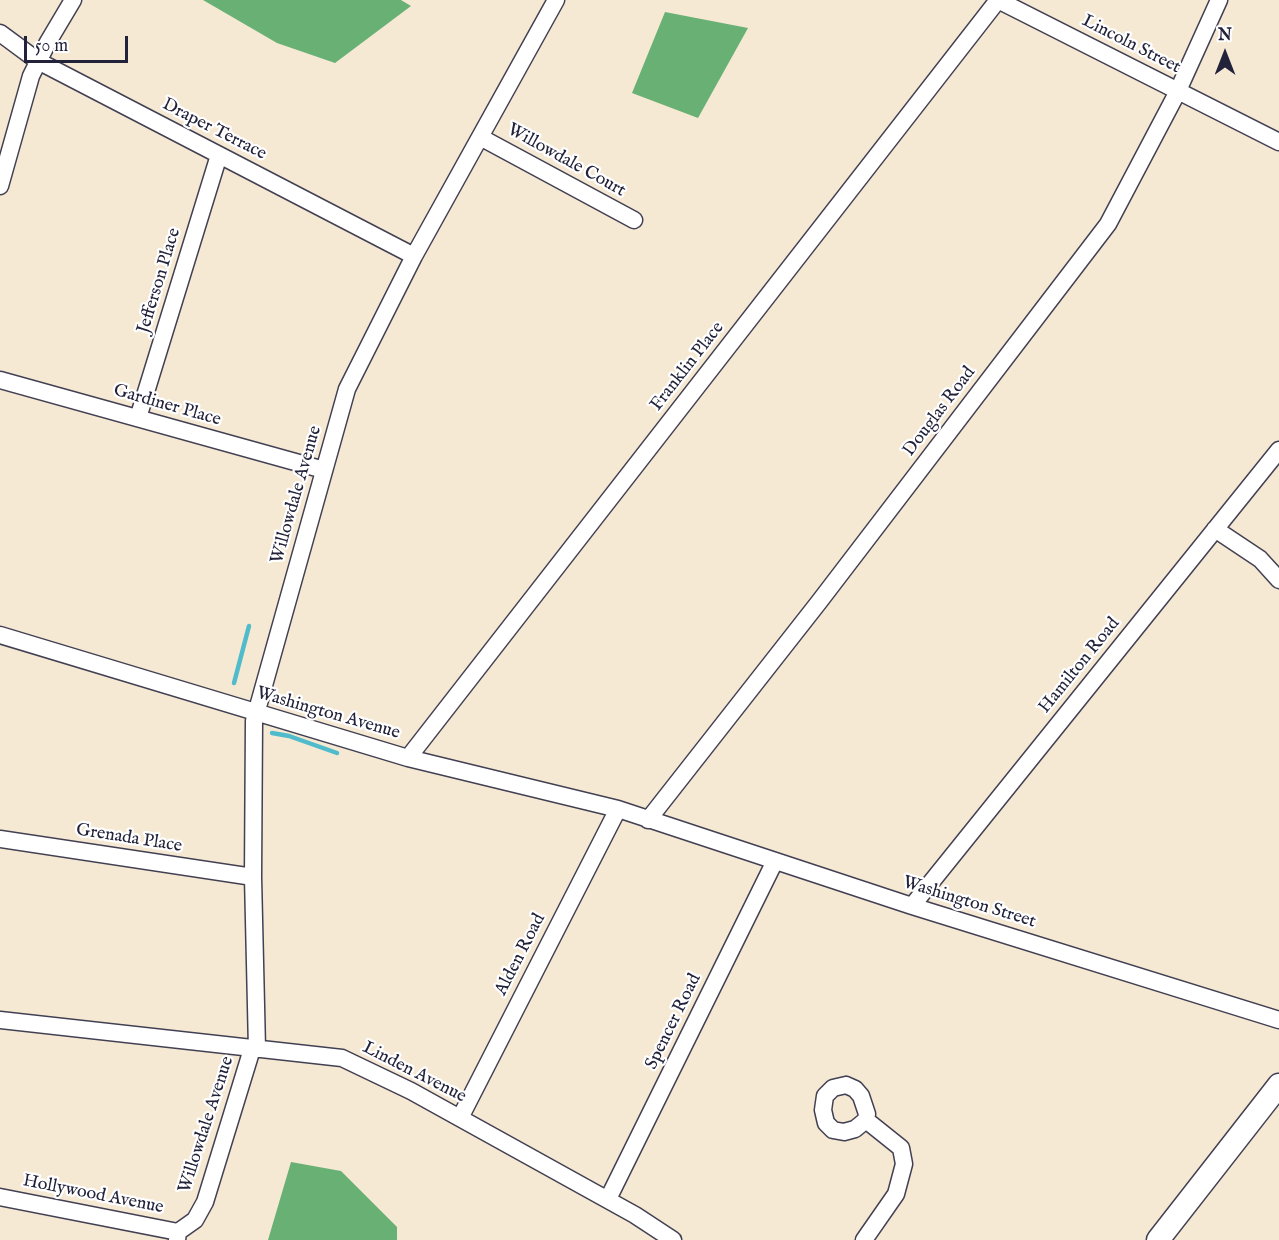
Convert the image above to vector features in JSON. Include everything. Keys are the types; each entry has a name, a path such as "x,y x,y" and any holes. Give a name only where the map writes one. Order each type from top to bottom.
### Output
{"street":[{"path":"0,186 31,76 73,0"},
{"name":"Willowdale Avenue","path":"178,1236 195,1220 205,1202 254,1049 254,721 347,389 414,256 556,0"},
{"name":"Lincoln Street","path":"998,0 1279,142"},
{"name":"Franklin Place","path":"408,758 998,0"},
{"name":"Douglas Road","path":"648,820 819,602 1108,224 1178,91 1219,0"},
{"name":"Draper Terrace","path":"0,33 38,61 414,256"},
{"name":"Willowdale Court","path":"480,136 634,220"},
{"name":"Jefferson Place","path":"138,418 219,155"},
{"name":"Gardiner Place","path":"0,380 324,470"},
{"name":"Hamilton Road","path":"912,906 1279,450"},
{"path":"1215,529 1260,559 1279,580"},
{"name":"Washington Avenue","path":"0,635 408,758 618,809 648,820"},
{"name":"Alden Road","path":"460,1118 618,809"},
{"name":"Washington Street","path":"648,820 912,906 1279,1020"},
{"name":"Grenada Place","path":"0,838 253,877"},
{"name":"Spencer Road","path":"608,1199 774,861"},
{"name":"Linden Avenue","path":"0,1020 342,1058 411,1091 608,1199 673,1240"},
{"path":"1158,1240 1279,1085"},
{"path":"864,1240 896,1194 904,1164 901,1148 866,1120"},
{"name":"Hollywood Avenue","path":"0,1197 178,1236"}],"green space":[{"path":"203,0 401,0 411,6 335,63 277,43"},
{"path":"665,12 748,28 698,118 632,93"},
{"path":"291,1162 341,1171 397,1227 397,1240 268,1240"}],"waterway":[{"path":"234,683 249,626"},
{"path":"272,733 289,736 337,753"}]}
